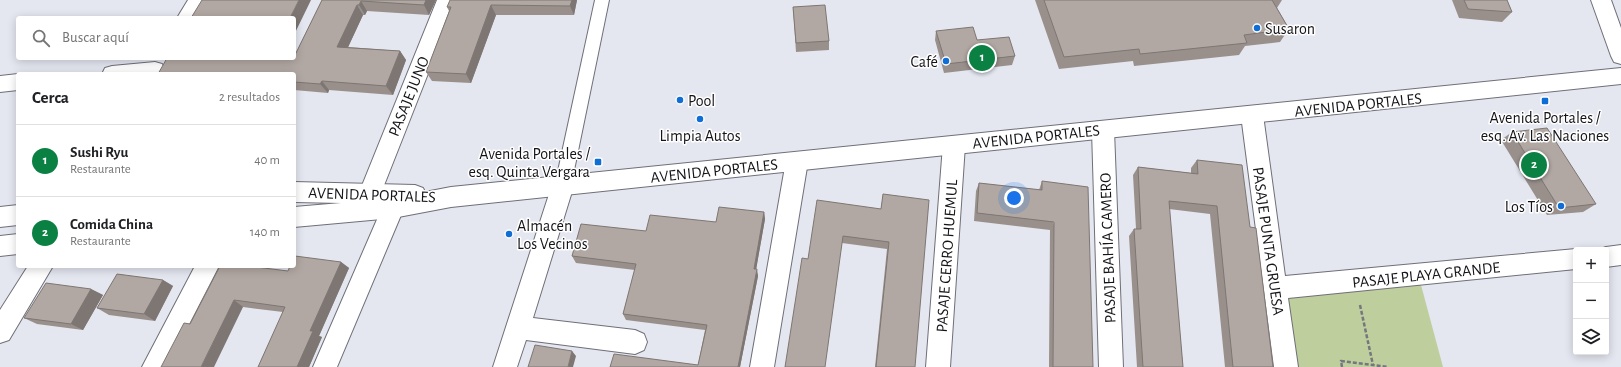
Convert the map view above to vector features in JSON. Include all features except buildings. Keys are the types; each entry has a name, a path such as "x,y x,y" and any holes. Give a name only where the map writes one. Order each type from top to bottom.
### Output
{"street":[{"path":"188,16 198,0"},
{"name":"PASAJE JUNO","path":"370,193 447,0"},
{"path":"1601,0 1621,56"},
{"path":"125,72 157,67"},
{"name":"AVENIDA PORTALES","path":"296,217 393,208 451,196 1621,76"},
{"path":"0,84 16,82"},
{"name":"PASAJE PUNTA GRUESA","path":"1252,114 1286,367"},
{"name":"PASAJE BAHÍA CAMERO","path":"1103,130 1110,367"},
{"name":"PASAJE CERRO HUEMUL","path":"938,367 954,145"},
{"path":"762,367 797,161"},
{"path":"505,367 563,185"},
{"name":"AVENIDA PORTALES","path":"296,192 451,196"},
{"path":"324,367 393,208"},
{"path":"0,217 16,215"},
{"path":"0,246 16,244"},
{"path":"1609,256 1621,255"},
{"name":"PASAJE PLAYA GRANDE","path":"1275,288 1573,259"},
{"path":"0,332 40,268"},
{"path":"154,367 206,268"},
{"path":"518,327 635,342"}],"lane":[{"path":"563,185 602,0"}],"path":[{"path":"1356,281 1373,365"},
{"path":"1342,367 1341,361 1388,367"}],"green space":[{"path":"1421,285 1443,367 1294,367 1284,296"}],"place":[{"name":"Susaron","path":"1257,28"},
{"name":"Sushi Ryu","path":"982,58"},
{"name":"Café","path":"946,61"},
{"name":"Pool","path":"680,100"},
{"name":"Avenida Portales / esq. Av. Las Naciones","path":"1545,101"},
{"name":"Limpia Autos","path":"700,119"},
{"name":"Avenida Portales / esq. Quinta Vergara","path":"598,162"},
{"name":"Comida China","path":"1534,165"},
{"name":"Los Tíos","path":"1561,206"},
{"name":"Almacén Los Vecinos","path":"509,234"}]}
